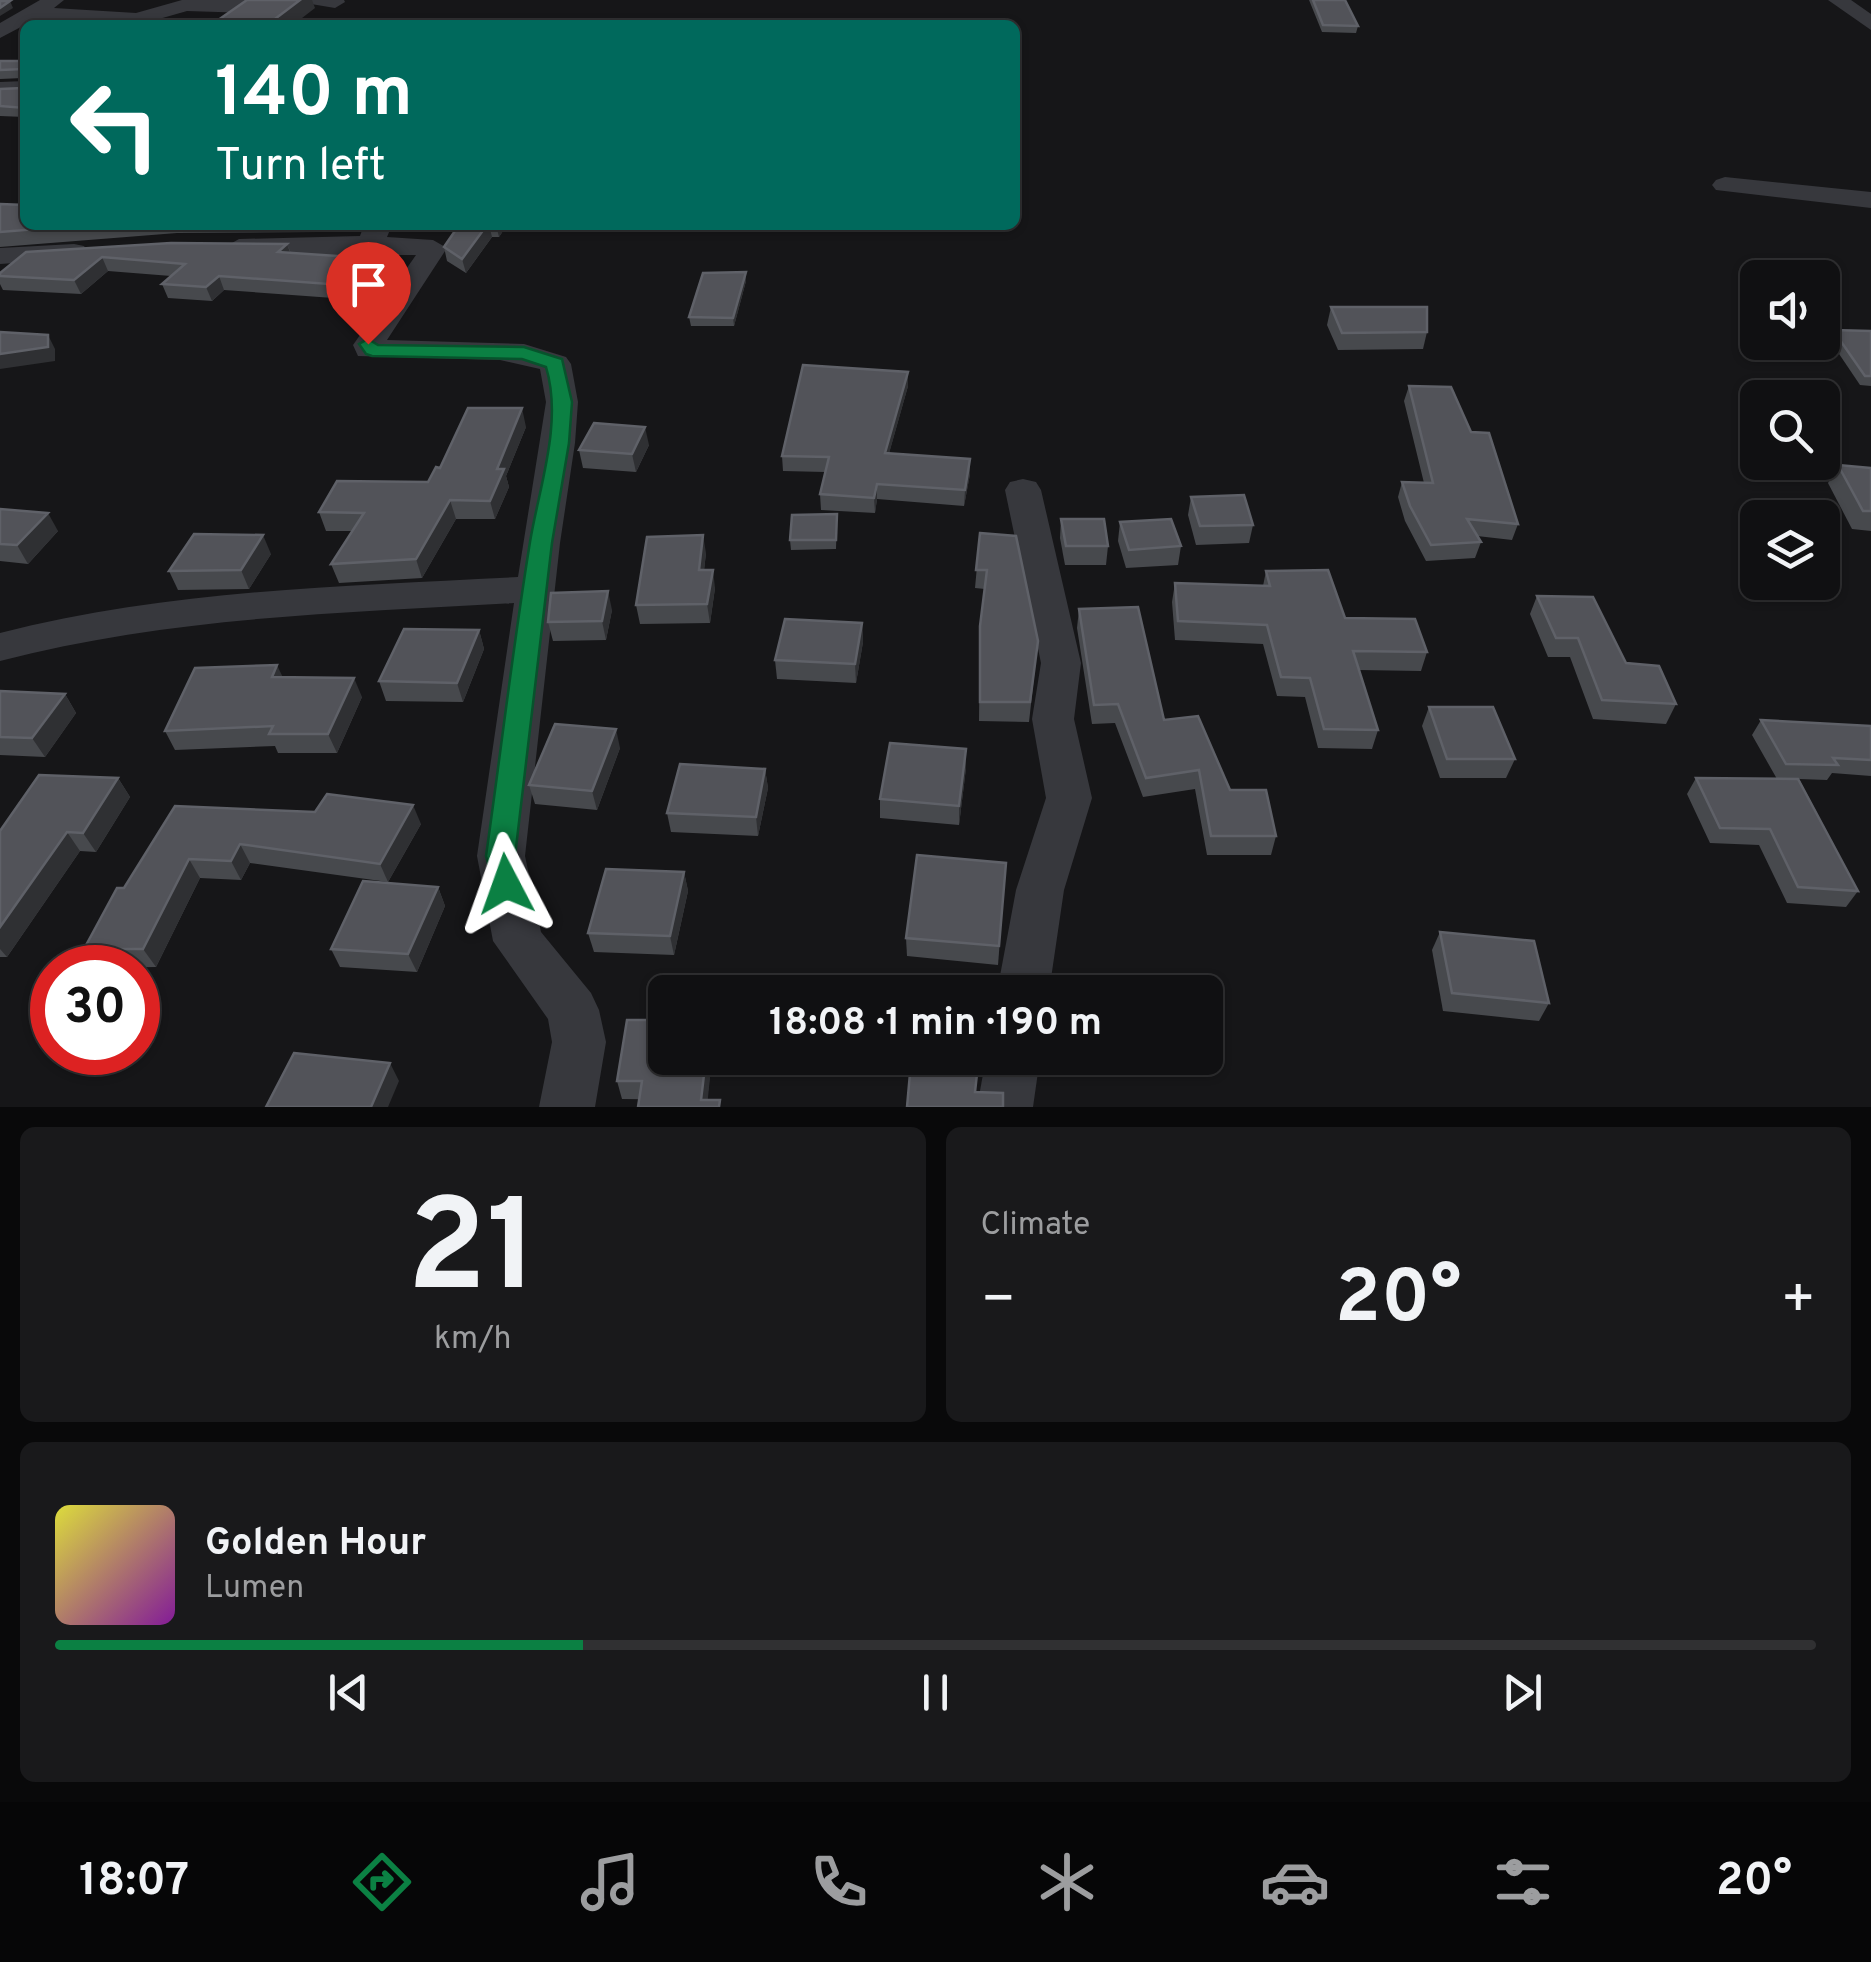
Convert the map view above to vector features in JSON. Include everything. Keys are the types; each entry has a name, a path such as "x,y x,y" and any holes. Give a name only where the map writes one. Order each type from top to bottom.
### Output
{"street":[{"path":"20,20 54,0"},
{"path":"32,13 137,19 186,5 250,7 284,0"},
{"path":"1838,0 1871,24"},
{"path":"1726,184 1871,200"},
{"path":"211,247 374,235 433,248 431,260 396,302 368,344 369,349 500,351 524,353 555,364 562,402 558,443 501,856 518,940 573,1010 578,1042 567,1107"},
{"path":"0,256 104,249"},
{"path":"1023,490 1061,663 1053,719 1069,798 1040,890 1026,975"},
{"path":"0,647 69,627 152,616 535,589"},
{"path":"1005,1107 1010,1075"}],"building":[{"path":"247,0 300,0 274,20 218,20"},
{"path":"1313,0 1345,0 1358,26 1323,25"},
{"path":"0,61 20,61 20,69 0,70"},
{"path":"20,88 20,108 0,106 0,89"},
{"path":"0,204 20,205 20,230 25,230 0,232"},
{"path":"456,230 483,230 462,259 444,247"},
{"path":"171,243 287,244 278,252 367,258 343,285 219,276 206,287 162,284 185,264 102,257 74,280 0,276 26,252"},
{"path":"746,272 733,318 689,317 703,273"},
{"path":"1331,307 1427,307 1427,332 1342,333"},
{"path":"1840,330 1871,331 1871,376 1865,376 1840,340"},
{"path":"0,332 48,335 48,347 0,354"},
{"path":"803,365 908,372 885,453 970,459 965,490 877,484 874,498 820,494 829,457 782,456"},
{"path":"1409,386 1451,387 1471,432 1489,433 1518,524 1467,519 1481,542 1431,545 1402,482 1433,483"},
{"path":"468,408 522,408 497,469 504,469 490,501 450,500 416,559 331,564 364,513 319,512 337,481 428,482 436,467 440,468"},
{"path":"594,423 645,427 632,454 579,450"},
{"path":"1840,465 1871,468 1871,511 1863,511"},
{"path":"1244,495 1253,525 1200,526 1191,497"},
{"path":"0,509 48,513 17,545 0,544"},
{"path":"837,514 836,540 790,540 792,515"},
{"path":"1061,519 1104,519 1108,546 1066,546"},
{"path":"1171,519 1181,546 1129,550 1120,522"},
{"path":"980,533 1016,536 1038,641 1030,702 980,702 980,626 987,570 976,570"},
{"path":"194,534 263,535 241,570 169,571"},
{"path":"703,535 699,570 713,570 707,604 636,605 647,537"},
{"path":"1328,570 1345,618 1415,619 1427,652 1353,651 1378,730 1324,729 1310,678 1281,677 1267,625 1178,621 1175,583 1270,586 1266,571"},
{"path":"608,591 602,621 548,622 551,593"},
{"path":"1537,596 1593,597 1626,663 1659,666 1676,704 1602,700 1578,638 1556,638"},
{"path":"1138,607 1164,720 1198,716 1230,790 1266,790 1276,836 1211,836 1199,770 1146,778 1118,704 1094,705 1079,609"},
{"path":"785,619 862,623 855,664 775,660"},
{"path":"404,629 479,630 457,683 379,681"},
{"path":"277,665 272,677 354,678 328,734 269,734 273,726 165,731 195,668"},
{"path":"0,691 65,694 32,738 0,737"},
{"path":"1429,707 1493,707 1515,759 1447,759"},
{"path":"1761,720 1871,726 1871,760 1833,758 1838,765 1786,764"},
{"path":"555,724 616,729 592,791 529,785"},
{"path":"890,743 966,749 959,806 880,799"},
{"path":"680,764 765,769 756,817 667,813"},
{"path":"39,775 118,778 83,833 67,832 0,927 0,831"},
{"path":"1696,778 1798,779 1858,891 1798,887 1770,829 1720,828"},
{"path":"327,794 413,805 380,864 240,844 231,861 189,859 145,945 86,945 117,888 124,888 175,806 315,812"},
{"path":"917,855 1006,863 999,946 906,938"},
{"path":"606,869 684,872 670,936 588,933"},
{"path":"363,881 438,887 408,954 331,949"},
{"path":"1440,932 1534,941 1549,1003 1452,993"},
{"path":"627,1020 648,1020 648,1075 704,1075 701,1100 720,1100 719,1107 638,1107 642,1081 617,1081"},
{"path":"294,1053 390,1063 371,1107 266,1107"},
{"path":"910,1075 977,1075 975,1092 1003,1093 1003,1107 907,1107"}],"route":[{"path":"368,344 372,350 524,353 555,364 559,377 562,402 558,443 541,543 501,856 506,884"}]}
